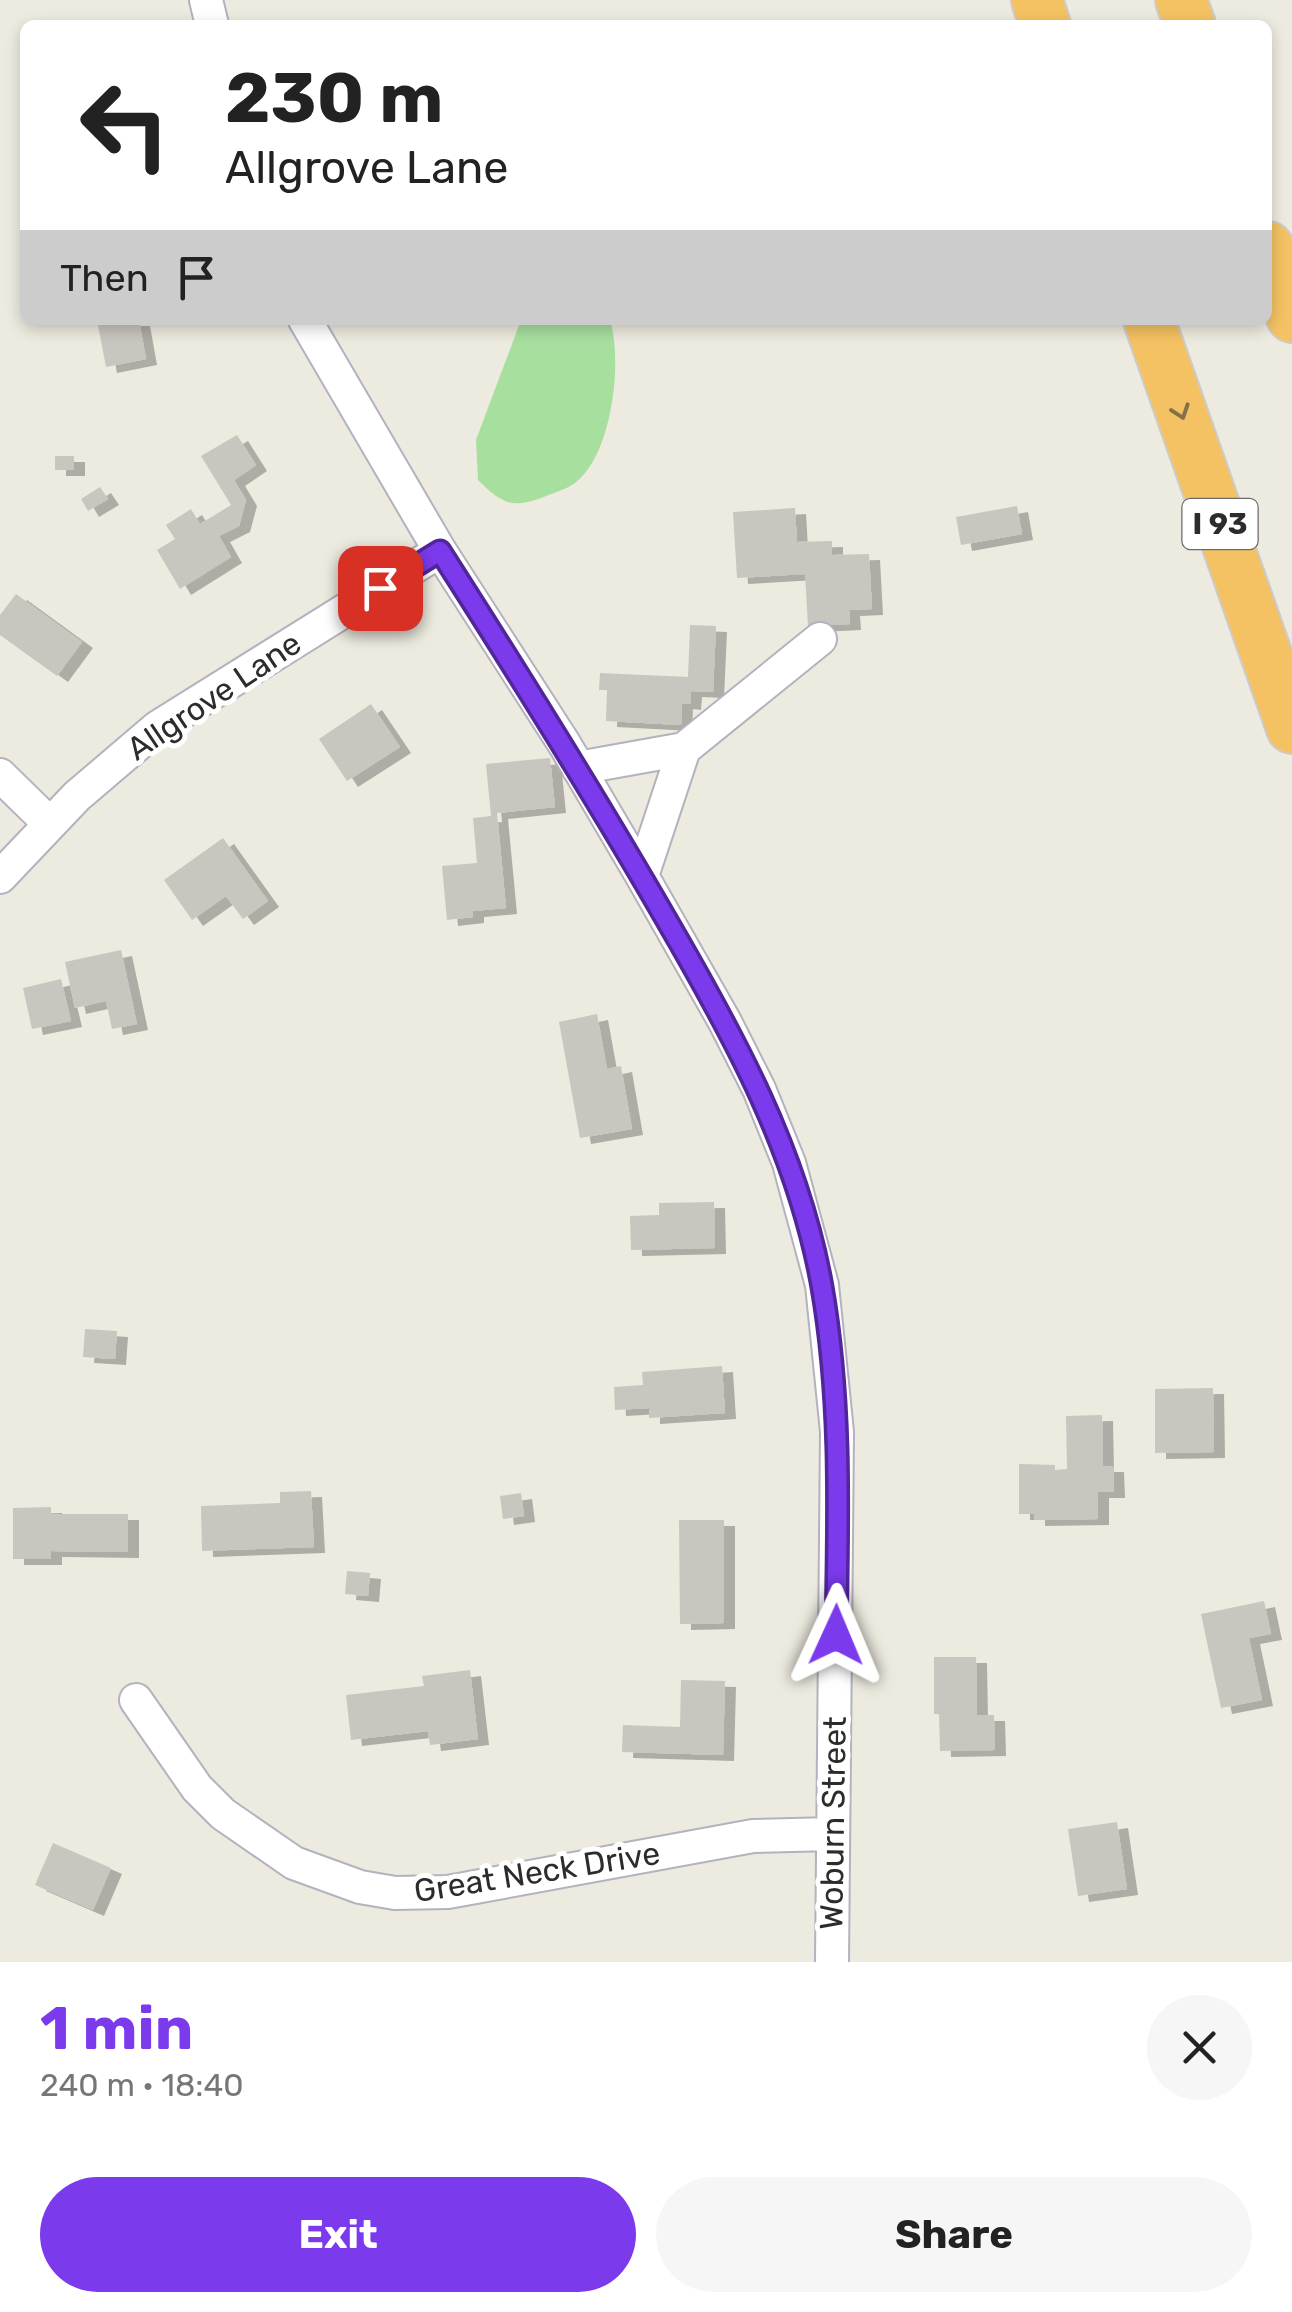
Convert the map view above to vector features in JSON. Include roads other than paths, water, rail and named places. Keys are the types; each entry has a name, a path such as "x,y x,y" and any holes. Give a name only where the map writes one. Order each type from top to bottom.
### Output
{"highway":[{"path":"1272,258 1292,316"},
{"name":"I 93","path":"1151,325 1292,728"}],"street":[{"name":"Woburn Street","path":"307,325 440,551 642,876 759,1089 789,1162 822,1285 837,1432 832,1962"},
{"name":"Allgrove Lane","path":"0,877 77,796 158,727 440,551"},
{"path":"578,768 684,749 820,639"},
{"path":"642,876 684,749"},
{"path":"0,776 50,824"},
{"name":"Great Neck Drive","path":"136,1700 197,1788 222,1814 294,1863 360,1888 395,1893 448,1892 752,1836 833,1834"}]}
